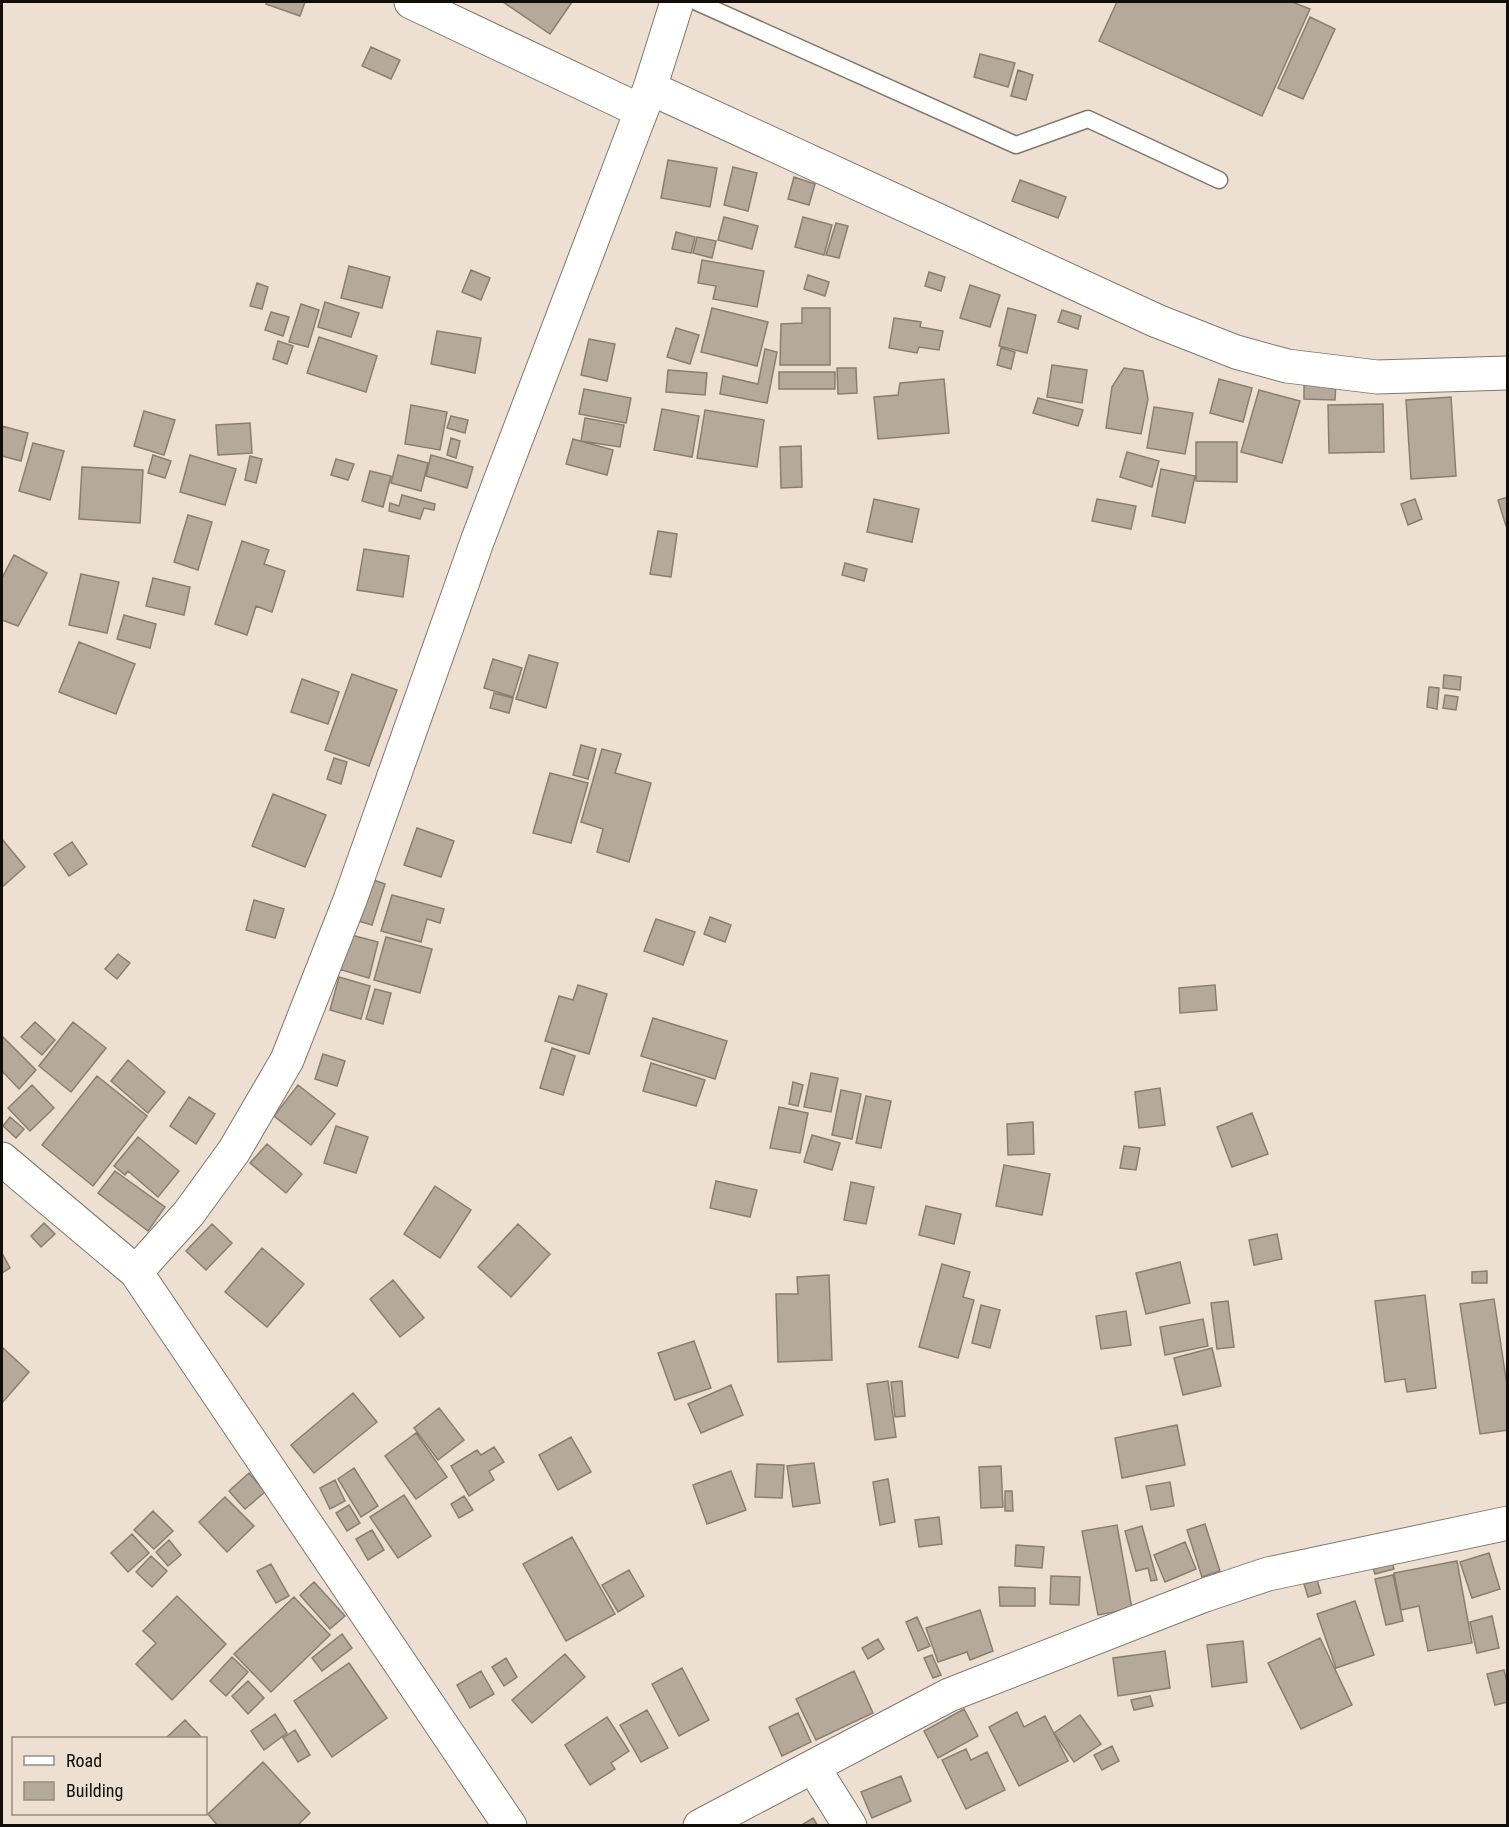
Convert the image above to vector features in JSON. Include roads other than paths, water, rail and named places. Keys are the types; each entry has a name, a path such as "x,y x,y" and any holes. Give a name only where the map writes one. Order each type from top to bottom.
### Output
{"street":[{"path":"411,2 645,100 1157,321 1236,352 1287,366 1377,377 1508,373"},
{"path":"136,1272 189,1213 234,1151 287,1060 350,900 482,528 645,100 677,2"},
{"path":"2,1159 136,1272 510,1826"},
{"path":"700,1826 949,1695 1205,1595 1268,1574 1508,1523"},
{"path":"813,1767 850,1826"}],"lane":[{"path":"697,2 1016,146 1088,119 1219,180"}]}
